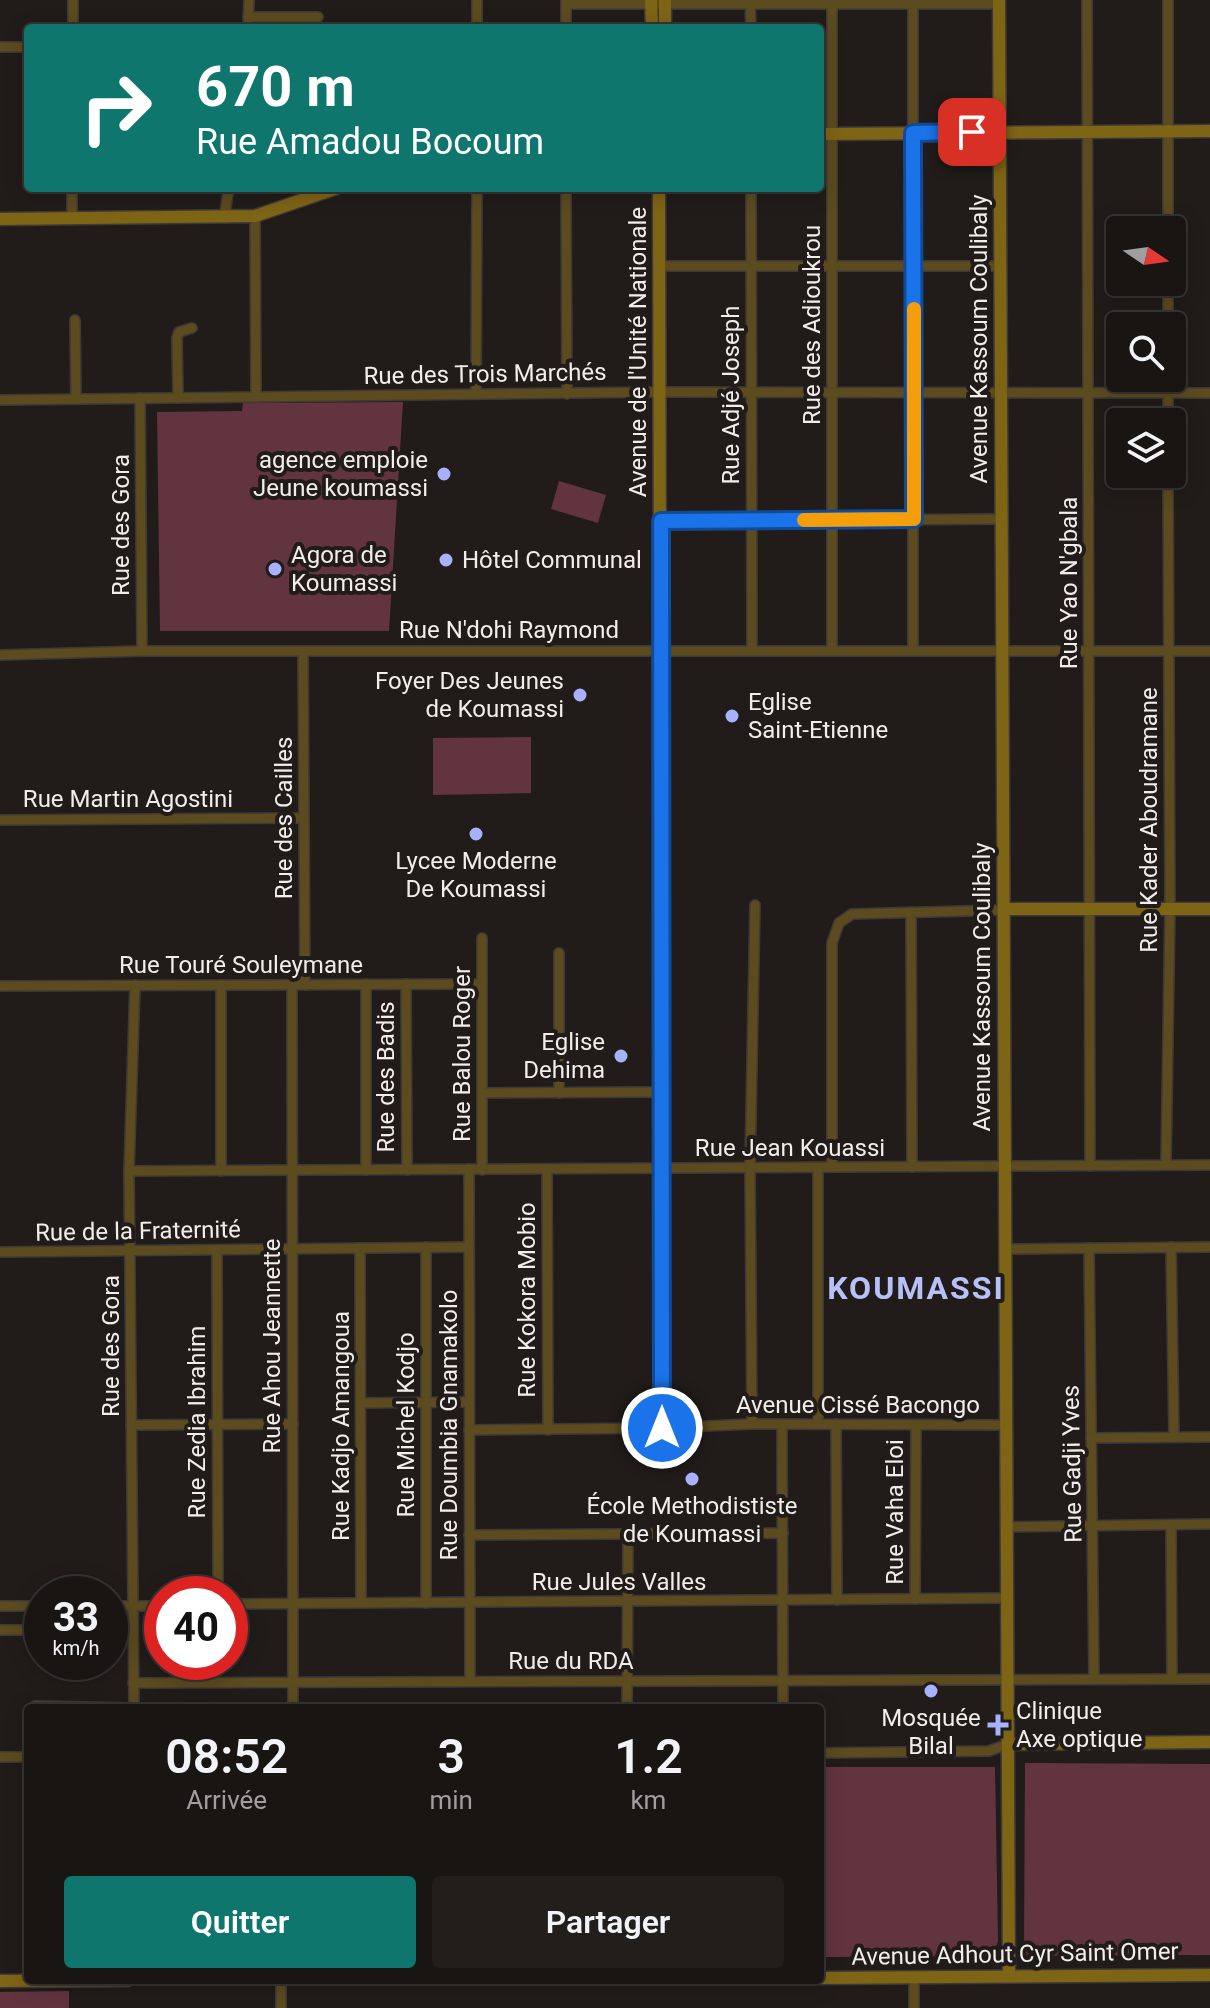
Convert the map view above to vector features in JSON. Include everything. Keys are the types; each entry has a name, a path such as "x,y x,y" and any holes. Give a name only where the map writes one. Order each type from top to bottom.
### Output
{"street":[{"path":"73,0 73,24"},
{"path":"248,24 249,0"},
{"path":"477,0 477,24"},
{"name":"Rue Yao N'gbala","path":"1087,0 1090,1166"},
{"path":"1168,0 1168,216"},
{"path":"566,24 566,2 999,2"},
{"path":"653,24 658,2"},
{"path":"658,2 664,24"},
{"path":"750,2 751,24"},
{"name":"Rue des Adioukrou","path":"832,2 826,134 832,266 832,650"},
{"path":"913,2 913,651"},
{"name":"Avenue Kassoum Coulibaly","path":"999,2 1009,1975"},
{"path":"248,17 318,17"},
{"path":"0,47 24,47"},
{"path":"826,134 1210,131"},
{"path":"72,192 72,219"},
{"path":"224,218 228,192"},
{"path":"0,219 255,216 325,192"},
{"path":"476,394 477,192"},
{"path":"566,192 567,394"},
{"name":"Avenue de l'Unité Nationale","path":"659,192 662,1428"},
{"name":"Rue Adjé Joseph","path":"751,192 752,650"},
{"path":"255,216 256,397"},
{"path":"661,266 1000,266"},
{"path":"75,320 76,399"},
{"path":"178,398 177,338 179,332 192,328"},
{"name":"Rue des Trois Marchés","path":"0,400 661,392 1210,393"},
{"path":"1168,393 1168,408"},
{"name":"Rue des Gora","path":"140,398 142,651"},
{"name":"Rue Kader Aboudramane","path":"1166,1165 1170,908 1168,488"},
{"path":"661,521 1002,519"},
{"name":"Rue N'dohi Raymond","path":"0,655 142,651 1210,651"},
{"name":"Rue des Cailles","path":"303,651 305,985"},
{"name":"Rue Martin Agostini","path":"0,820 303,818"},
{"path":"752,1424 750,1168 755,905"},
{"path":"832,1167 832,943 839,923 852,914 1088,908 1210,909"},
{"path":"911,912 912,1167"},
{"name":"Rue Balou Roger","path":"482,938 482,1170"},
{"path":"559,953 559,1093"},
{"name":"Rue Ahou Jeannette","path":"292,984 293,1704"},
{"path":"366,984 366,1170"},
{"name":"Rue des Badis","path":"406,984 407,1170"},
{"name":"Rue Touré Souleymane","path":"0,986 482,984"},
{"name":"Rue des Gora","path":"134,1704 129,1171 135,985"},
{"path":"221,985 221,1171"},
{"path":"482,1093 662,1092"},
{"name":"Rue Jean Kouassi","path":"129,1171 1210,1165"},
{"path":"818,1168 818,1424"},
{"name":"Rue Doumbia Gnamakolo","path":"469,1169 470,1681"},
{"name":"Rue Kokora Mobio","path":"547,1169 548,1430"},
{"name":"Rue Michel Kodjo","path":"426,1247 426,1603"},
{"name":"Rue de la Fraternité","path":"0,1252 469,1247"},
{"path":"1171,1247 1174,1437"},
{"path":"1006,1249 1210,1247"},
{"name":"Rue Kadjo Amangoua","path":"360,1248 361,1603"},
{"name":"Rue Gadji Yves","path":"1089,1248 1094,1679"},
{"name":"Rue Zedia Ibrahim","path":"217,1250 218,1576"},
{"path":"361,1403 469,1402"},
{"path":"131,1425 293,1424"},
{"name":"Avenue Cissé Bacongo","path":"469,1430 752,1424 1007,1425"},
{"path":"782,1424 783,1704"},
{"path":"836,1424 837,1600"},
{"name":"Rue Vaha Eloi","path":"915,1599 916,1425"},
{"path":"1091,1438 1210,1437"},
{"path":"1007,1527 1210,1524"},
{"path":"1171,1525 1172,1679"},
{"path":"469,1535 783,1533"},
{"path":"627,1704 628,1535"},
{"name":"Rue Jules Valles","path":"248,1604 1007,1598"},
{"path":"0,1606 24,1606"},
{"path":"128,1606 144,1606"},
{"path":"0,1630 24,1630"},
{"name":"Rue du RDA","path":"133,1683 1210,1679"},
{"path":"824,1753 989,1751 1008,1744 1210,1742"},
{"path":"0,1757 24,1757"},
{"name":"Avenue Adhout Cyr Saint Omer","path":"824,1978 1210,1975"},
{"path":"914,1977 914,2008"},
{"path":"0,1981 24,1981"},
{"path":"281,1984 281,2008"}],"shaded area":[{"name":"Agora de Koumassi","path":"403,402 389,631 160,631 157,412 242,411 243,403"},
{"path":"559,481 606,495 598,523 551,509"},
{"path":"531,737 531,793 433,795 433,738"},
{"path":"1025,1763 1210,1764 1210,1955 1024,1956"},
{"path":"824,1767 995,1767 998,1941 994,1952 984,1956 824,1957"},
{"path":"69,1991 69,2008 0,2008 0,1992"}],"slow traffic":[{"path":"804,520 914,519 914,309"}],"place":[{"name":"agence emploie Jeune koumassi","path":"444,474"},
{"name":"Hôtel Communal","path":"446,560"},
{"name":"Agora de Koumassi","path":"275,569"},
{"name":"Foyer Des Jeunes de Koumassi","path":"580,695"},
{"name":"Eglise Saint-Etienne","path":"732,716"},
{"name":"Lycee Moderne De Koumassi","path":"476,834"},
{"name":"Eglise Dehima","path":"621,1056"},
{"name":"École Methodististe de Koumassi","path":"692,1479"},
{"name":"Mosquée Bilal","path":"931,1691"},
{"name":"Clinique Axe optique","path":"998,1725"}],"district":[{"name":"KOUMASSI","path":"916,1288"}],"route":[{"path":"662,1428 661,521 914,519 913,133 972,132"}]}
